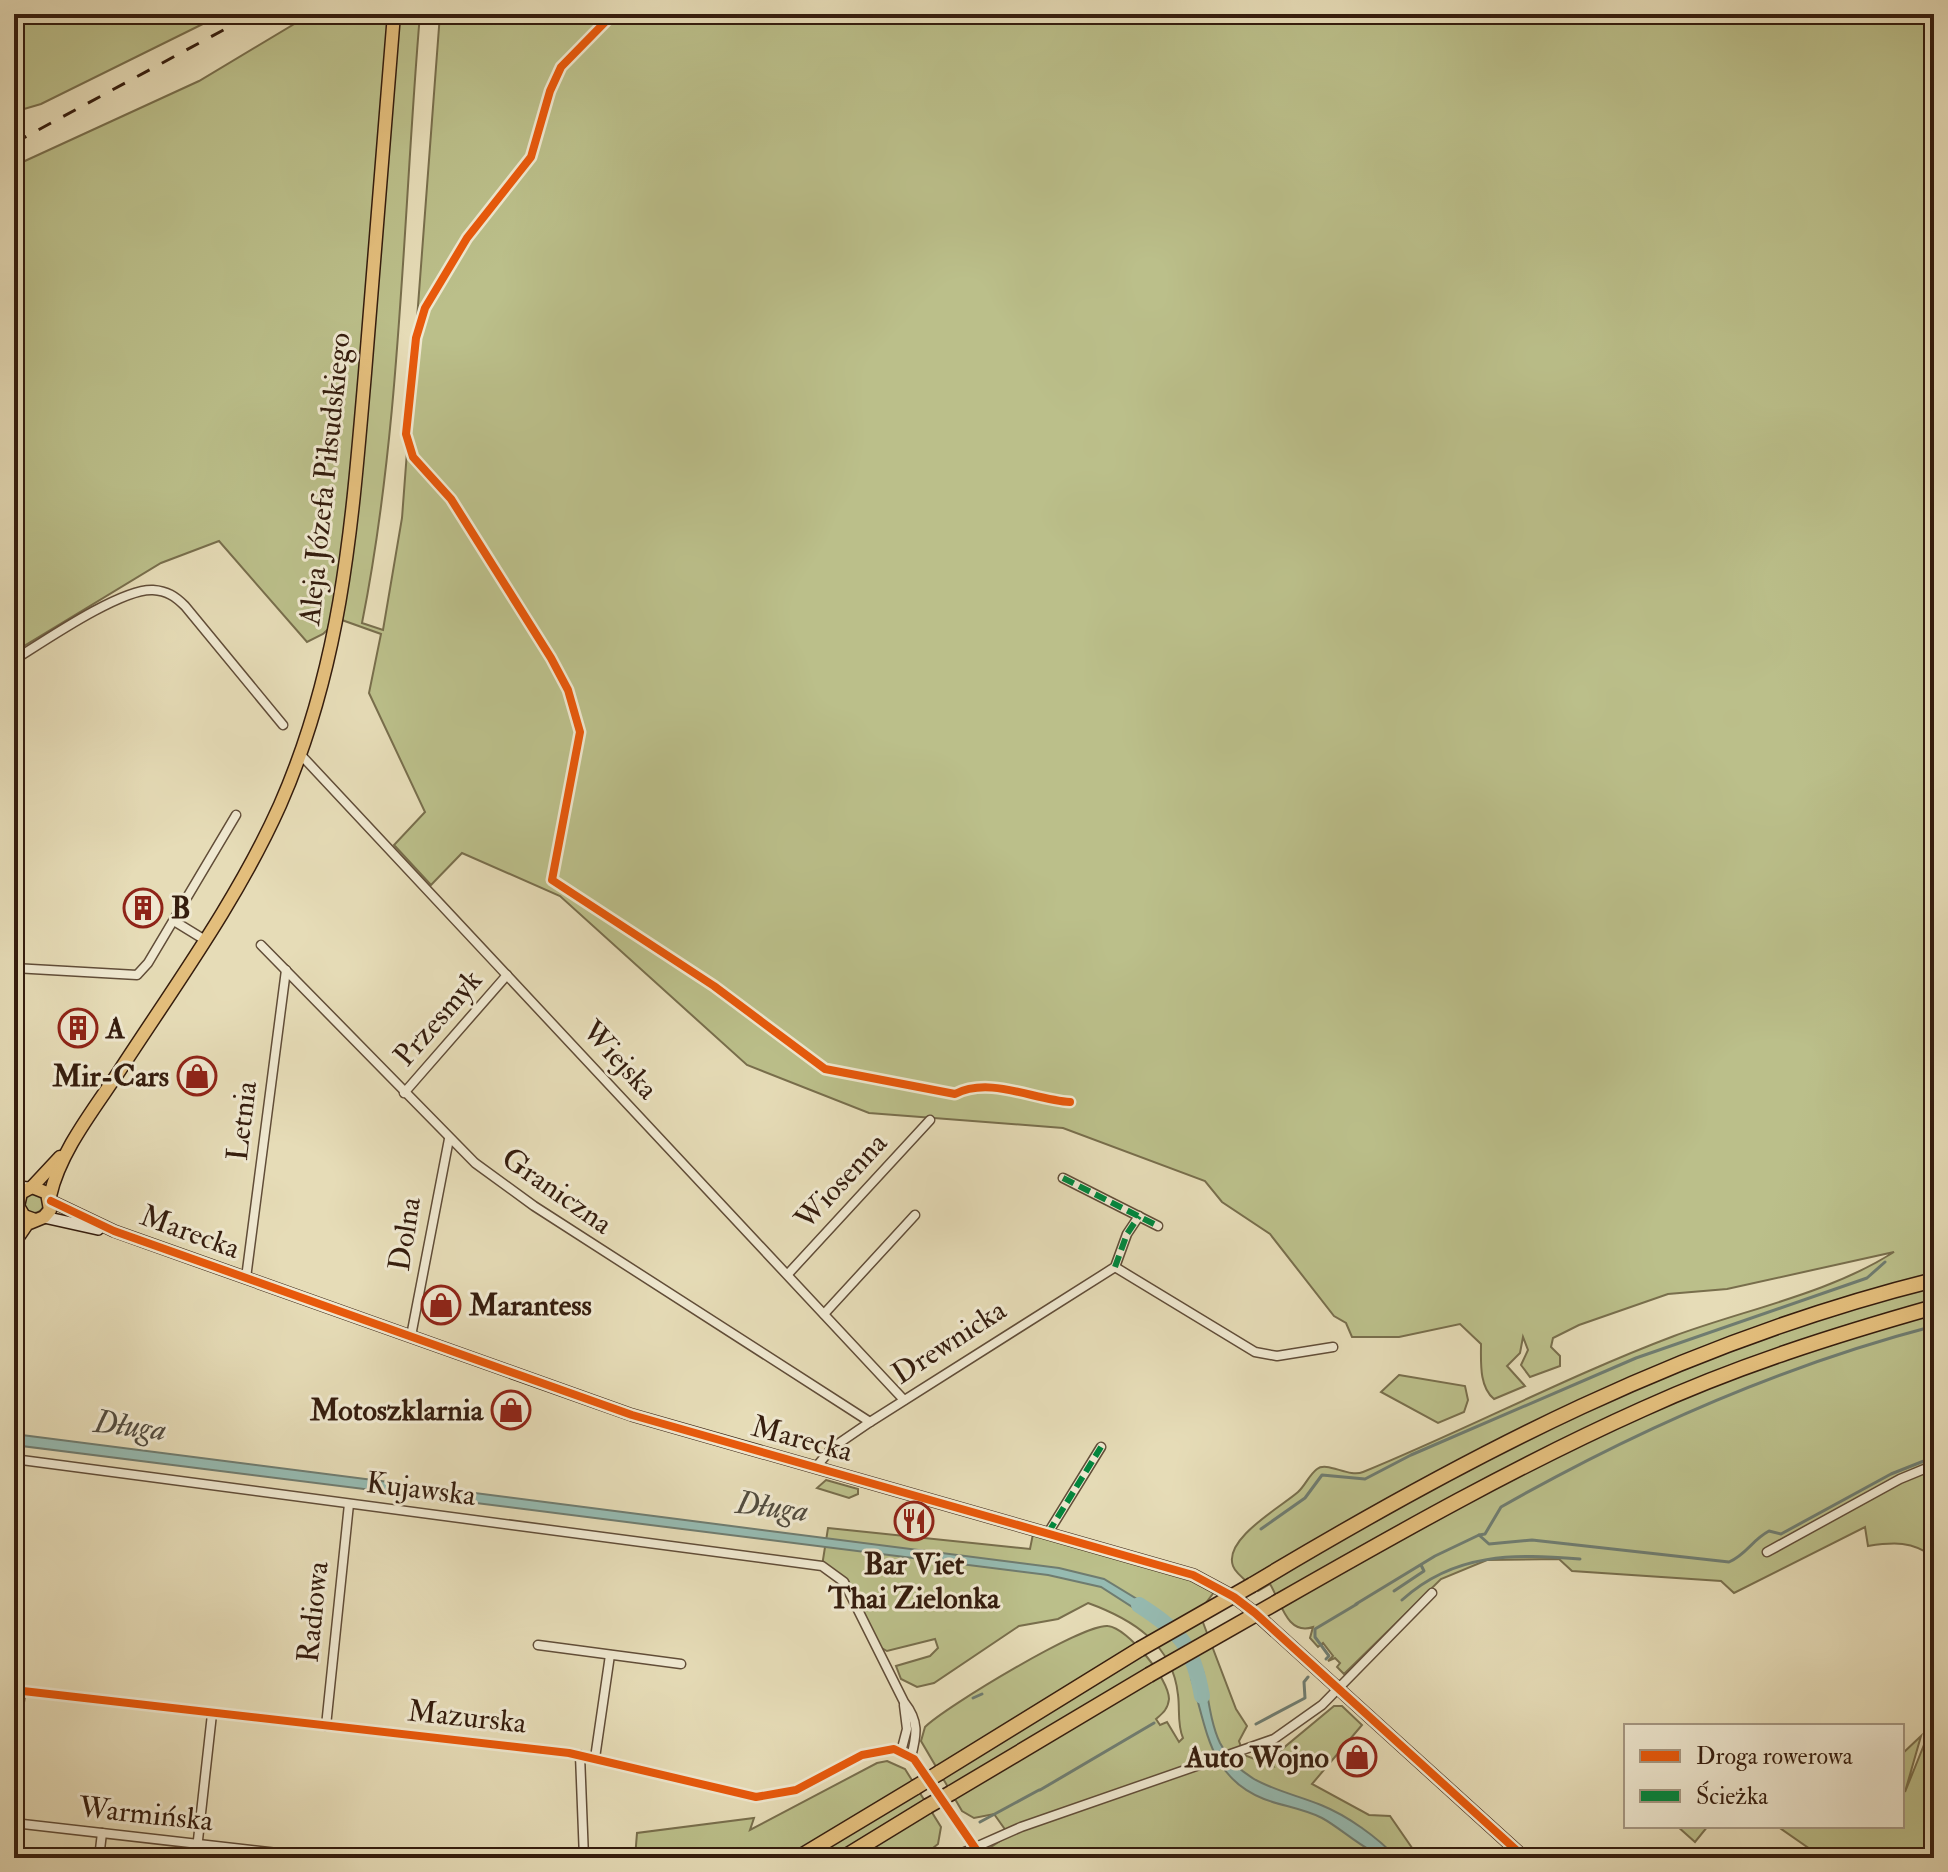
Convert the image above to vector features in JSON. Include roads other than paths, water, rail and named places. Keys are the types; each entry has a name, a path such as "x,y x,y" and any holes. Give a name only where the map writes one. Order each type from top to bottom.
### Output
{"highway":[{"path":"798,1858 1140,1649 1486,1450 1594,1399 1784,1325 1934,1280"},
{"path":"843,1858 1149,1675 1472,1493 1644,1408 1807,1345 1934,1307"}],"main road":[{"name":"Aleja Józefa Piłsudskiego","path":"50,1198 53,1182 84,1126 205,940 265,837 301,755 326,675 347,563 394,14"},
{"name":"Aleja Józefa Piłsudskiego","path":"24,1187 44,1177 84,1126"},
{"path":"14,1224 24,1187 44,1190 50,1198 40,1218 27,1224 14,1243"},
{"path":"17,1206 24,1216 40,1218"}],"street":[{"path":"14,660 119,598 150,589 167,592 185,606 283,725"},
{"name":"Wiejska","path":"301,755 904,1400"},
{"path":"14,968 137,975 174,921 236,815"},
{"path":"174,921 205,940"},
{"name":"Graniczna","path":"261,945 449,1139 534,1206 870,1422"},
{"name":"Letnia","path":"246,1278 286,970"},
{"name":"Przesmyk","path":"404,1093 507,975"},
{"name":"Wiosenna","path":"788,1274 930,1120"},
{"name":"Dolna","path":"411,1336 449,1139"},
{"path":"1063,1178 1158,1226"},
{"name":"Marecka","path":"50,1198 114,1231 620,1411 1174,1569 1218,1587 1255,1613 1525,1858"},
{"path":"824,1314 915,1215"},
{"path":"1139,1216 1127,1234 1115,1267 1255,1352 1277,1356 1333,1347"},
{"name":"Marecka","path":"40,1218 114,1231"},
{"name":"Drewnicka","path":"816,1467 832,1448 870,1422 1115,1267"},
{"path":"1048,1533 1101,1447"},
{"name":"Kujawska","path":"14,1459 822,1566 844,1582 904,1702"},
{"path":"1767,1552 1900,1479 1934,1465"},
{"name":"Radiowa","path":"326,1726 349,1504"},
{"path":"951,1858 974,1846 1274,1739 1302,1721 1338,1689 1432,1593"},
{"path":"538,1645 681,1664"},
{"path":"595,1758 610,1655"},
{"path":"14,1743 17,1691"},
{"name":"Mazurska","path":"17,1691 580,1755 756,1797 796,1790 871,1751 901,1752"},
{"path":"904,1702 907,1729 901,1752 911,1757 982,1858"},
{"path":"904,1702 917,1726 911,1757"},
{"path":"196,1858 212,1714"},
{"path":"580,1755 584,1858"},
{"name":"Warmińska","path":"14,1823 321,1858"},
{"path":"99,1858 102,1833"}],"water":[{"path":"14,1434 1059,1568 1104,1579 1160,1613 1151,1619 1101,1587 1048,1575 14,1445"},
{"path":"1203,1671 1220,1743 1240,1769 1264,1784 1341,1815 1371,1835 1397,1858 1377,1854 1331,1823 1264,1799 1231,1778 1212,1749 1191,1678"}],"waterway":[{"path":"1261,1529 1305,1498 1322,1475 1365,1479 1411,1455 1636,1358 1867,1278 1885,1262"},
{"path":"1479,1535 1485,1534 1501,1507 1658,1426 1821,1360 1934,1326"},
{"path":"1356,1604 1435,1556 1479,1535 1489,1544 1532,1540 1729,1562 1769,1531 1781,1534 1891,1474 1934,1457"},
{"path":"1402,1600 1422,1584 1464,1565 1509,1557 1580,1559"},
{"path":"1394,1591 1424,1571 1421,1565"},
{"path":"1326,1659 1329,1656 1315,1637 1315,1629 1357,1604"},
{"name":"Długa","path":"1139,1605 1175,1632 1183,1642 1194,1664 1202,1696"},
{"path":"1256,1724 1305,1698 1304,1682 1308,1677"},
{"path":"973,1698 982,1694"},
{"path":"1040,1790 1154,1723"},
{"path":"980,1822 1039,1790"}],"railway":[{"path":"14,143 253,14"}],"place":[{"name":"B","path":"143,908"},
{"name":"A","path":"78,1028"},
{"name":"Mir-Cars","path":"197,1076"},
{"name":"Marantess","path":"441,1305"},
{"name":"Motoszklarnia","path":"511,1410"},
{"name":"Bar Viet Thai Zielonka","path":"914,1521"},
{"name":"Auto Wojno","path":"1357,1757"}]}
